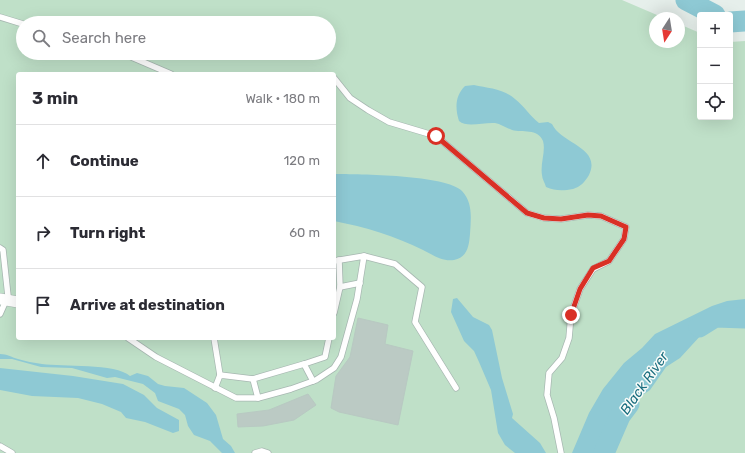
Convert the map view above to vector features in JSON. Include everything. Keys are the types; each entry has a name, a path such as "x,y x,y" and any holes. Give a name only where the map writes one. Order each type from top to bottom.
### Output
{"street":[{"path":"3,299 16,302"}],"lane":[{"path":"0,16 16,22"},
{"path":"138,60 166,72"},
{"path":"336,80 350,98 389,122 436,136 527,213 544,218 561,219 588,215 601,216 626,227 624,239 609,261 593,268 580,289 571,315 569,338 562,358 549,373 547,395 554,418 561,453"},
{"path":"0,248 3,250 8,296 3,299 0,314"},
{"path":"131,340 156,357 236,398 258,398 292,389 313,381 334,368 341,357 360,283 364,256"},
{"path":"336,304 340,287 337,260 364,256 395,264 422,287 415,322 456,388"},
{"path":"340,287 360,283"},
{"path":"214,340 220,375 215,388"},
{"path":"220,375 253,379 304,364 325,357 329,340"},
{"path":"304,364 313,381"},
{"path":"253,379 258,398"},
{"path":"0,446 12,453"},
{"path":"255,453 262,451 268,453"}],"green space":[{"path":"0,0 622,0 650,12 649,48 685,48 685,27 697,32 697,120 733,120 733,42 745,41 745,453 0,453"}],"water":[{"path":"474,85 496,89 506,93 518,102 539,123 548,122 552,124 563,136 579,146 590,158 592,166 589,175 584,182 578,187 569,190 556,190 546,187 542,178 544,145 541,137 537,134 512,130 495,123 466,124 459,121 457,102 459,94 465,86"},
{"path":"336,174 401,176 439,182 453,186 462,191 470,206 470,234 467,250 462,256 454,260 442,259 391,236 336,221"},
{"path":"457,298 473,317 489,325 492,330 502,378 513,414 512,418 540,443 546,453 515,453 505,445 498,433 491,390 474,351 464,341 451,312 453,299"},
{"path":"745,299 745,318 724,317 702,334 680,358 666,367 650,390 628,405 615,429 605,453 572,453 589,413 603,389 624,363 642,348 655,334 712,306 727,301"},
{"path":"0,354 39,364 101,367 123,372 130,376 137,373 148,376 158,384 184,388 207,403 216,415 223,439 231,446 235,453 222,453 210,441 194,435 188,426 185,415 179,409 158,401 155,393 143,384 115,377 107,378 72,368 41,367 12,359 0,359"},
{"path":"0,368 73,376 123,384 144,395 157,408 179,420 179,431 173,433 145,422 126,418 121,412 102,404 78,398 32,396 0,390"}],"building":[{"path":"358,318 388,325 385,344 413,351 398,425 339,412 331,408 336,376 350,357"},
{"path":"308,394 316,405 294,420 263,426 238,427 237,414 269,410"}],"waterway":[{"name":"Black River","path":"686,0 709,12"},
{"name":"Black River","path":"733,22 745,21"},
{"name":"Black River","path":"699,327 715,317 745,318"},
{"name":"Black River","path":"604,453 620,416 629,404"}],"route":[{"path":"436,136 490,180 527,213 544,218 561,219 588,215 601,216 626,227 624,239 609,261 593,268 580,289 571,315"}]}
